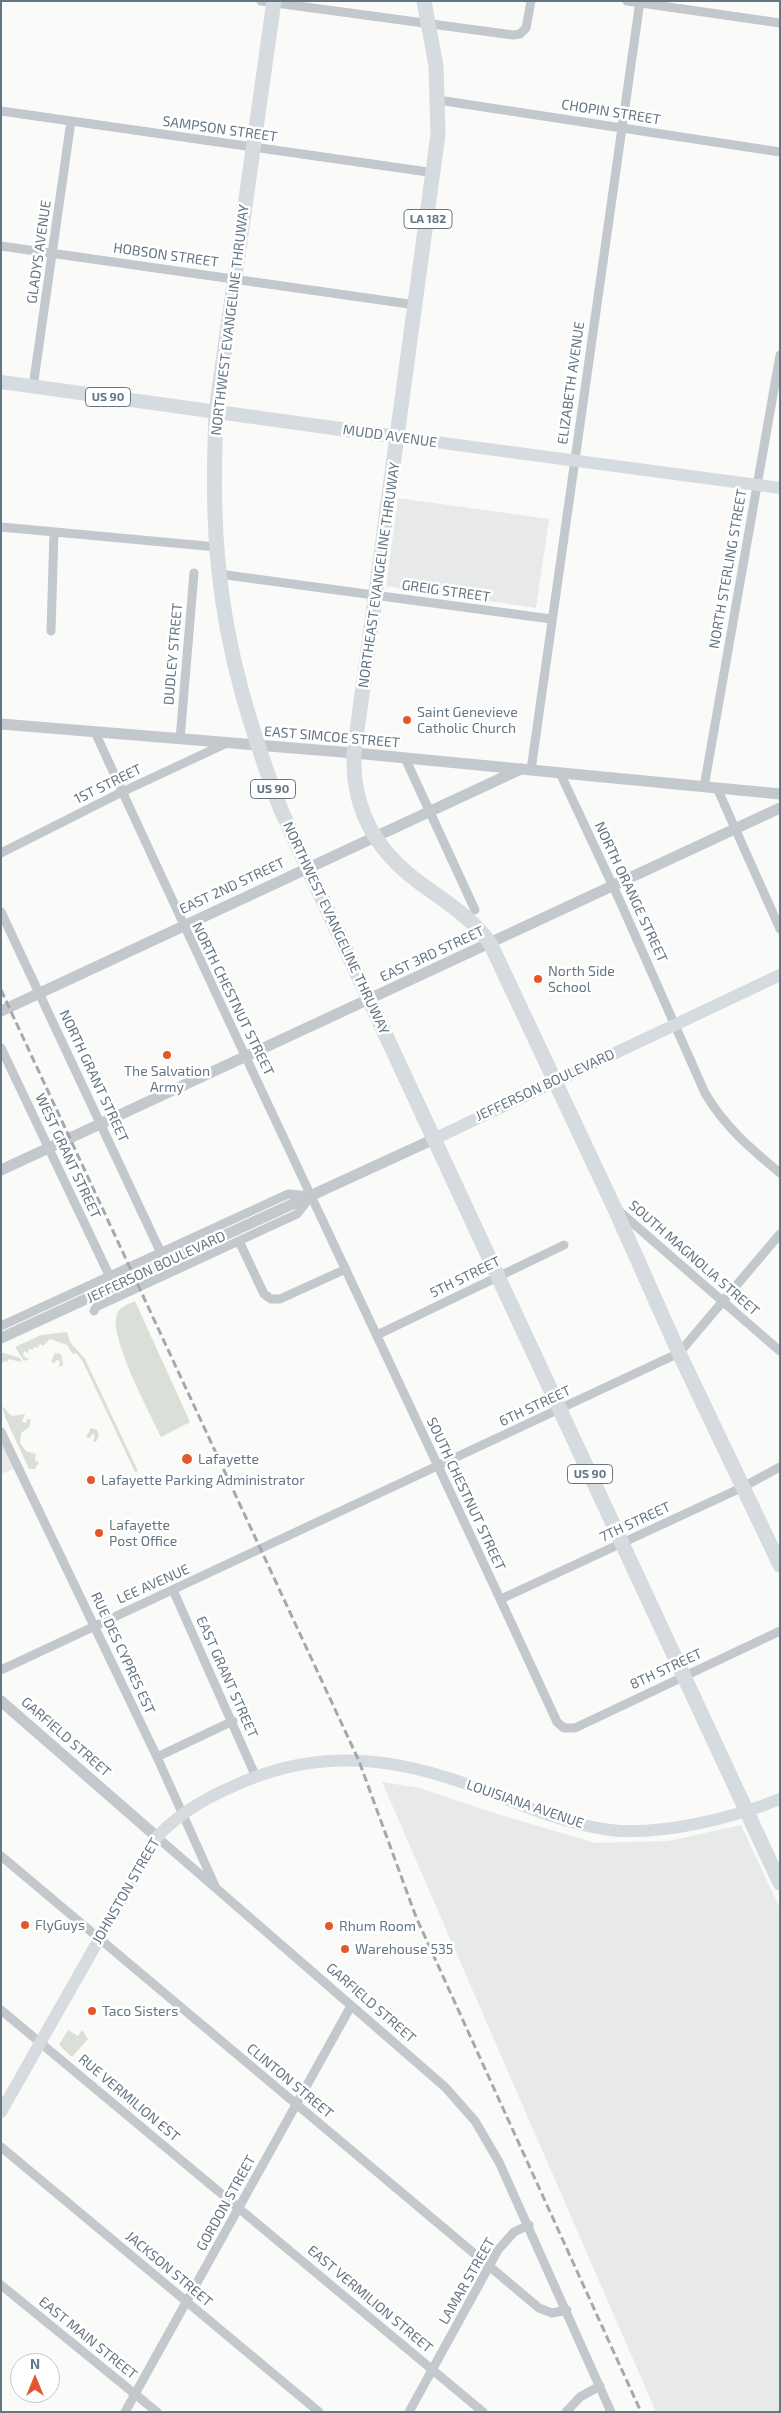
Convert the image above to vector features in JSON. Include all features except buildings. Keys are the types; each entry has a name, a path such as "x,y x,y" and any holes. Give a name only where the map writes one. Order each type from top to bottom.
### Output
{"highway":[{"name":"NORTHEAST EVANGELINE THRUWAY","path":"424,1 429,24 438,100 435,173 354,753 353,774 359,804 375,837 397,864 466,916 490,943 614,1207 679,1353 780,1565"},
{"name":"NORTHWEST EVANGELINE THRUWAY","path":"269,2 252,147 216,412 214,468 219,574 235,666 258,746 281,810 434,1139"},
{"name":"US 90","path":"434,1139 780,1883"}],"main road":[{"name":"MUDD AVENUE","path":"1,382 573,462 780,488"},
{"name":"JEFFERSON BOULEVARD","path":"434,1139 780,975"},
{"name":"LOUISIANA AVENUE","path":"359,1761 394,1763 422,1770 566,1820 611,1830 659,1830 746,1810 780,1799"},
{"name":"JOHNSTON STREET","path":"1,2112 42,2044 98,1939 157,1837 182,1813 256,1776 294,1765 314,1762 359,1761"}],"street":[{"path":"269,2 513,35 520,34 528,25 531,1"},
{"path":"626,1 780,23"},
{"name":"ELIZABETH AVENUE","path":"526,769 551,619 640,2"},
{"name":"CHOPIN STREET","path":"438,100 780,152"},
{"name":"SAMPSON STREET","path":"1,112 435,173"},
{"name":"GLADYS AVENUE","path":"33,387 72,122"},
{"name":"HOBSON STREET","path":"1,246 416,305"},
{"name":"NORTH STERLING STREET","path":"704,786 780,356"},
{"path":"1,527 217,547"},
{"path":"52,632 54,532"},
{"name":"DUDLEY STREET","path":"180,738 194,572"},
{"name":"GREIG STREET","path":"219,574 551,619"},
{"name":"EAST SIMCOE STREET","path":"1,724 354,753 780,794"},
{"name":"NORTH CHESTNUT STREET","path":"95,732 183,926 247,1057 311,1196"},
{"name":"1ST STREET","path":"1,853 122,792 227,743"},
{"path":"404,758 475,910"},
{"name":"EAST 2ND STREET","path":"5,1009 526,769"},
{"name":"NORTH ORANGE STREET","path":"560,773 714,1109 744,1142 780,1173"},
{"path":"718,788 780,929"},
{"name":"EAST 3RD STREET","path":"1,1170 780,808"},
{"name":"NORTH GRANT STREET","path":"1,912 161,1253"},
{"name":"WEST GRANT STREET","path":"1,1048 110,1277"},
{"name":"JEFFERSON BOULEVARD","path":"1,1338 434,1139"},
{"name":"JEFFERSON BOULEVARD","path":"1,1326 288,1194 311,1196"},
{"name":"JEFFERSON BOULEVARD","path":"94,1311 96,1307 297,1214 311,1196"},
{"name":"SOUTH CHESTNUT STREET","path":"311,1196 557,1722 564,1728"},
{"name":"SOUTH MAGNOLIA STREET","path":"614,1207 780,1350"},
{"name":"6TH STREET","path":"260,1548 679,1353 722,1300 780,1234"},
{"path":"239,1240 264,1294 271,1300 280,1299 346,1269"},
{"name":"5TH STREET","path":"377,1335 564,1245"},
{"name":"RUE DES CYPRES EST","path":"1,1432 157,1757 216,1889"},
{"name":"7TH STREET","path":"501,1599 743,1487 780,1467"},
{"name":"LEE AVENUE","path":"1,1670 260,1548"},
{"name":"EAST GRANT STREET","path":"173,1590 256,1776"},
{"name":"8TH STREET","path":"564,1728 575,1728 780,1631"},
{"name":"GARFIELD STREET","path":"1,1701 445,2087 462,2105 475,2121 500,2162 611,2412"},
{"path":"157,1757 233,1721"},
{"name":"CLINTON STREET","path":"1,1856 545,2312 559,2313 567,2310"},
{"name":"GORDON STREET","path":"125,2412 351,2006"},
{"name":"RUE VERMILION EST","path":"1,2010 238,2208"},
{"name":"JACKSON STREET","path":"1,2147 319,2412"},
{"name":"EAST VERMILION STREET","path":"238,2208 483,2412"},
{"name":"LAMAR STREET","path":"409,2412 508,2237 529,2225"},
{"name":"EAST MAIN STREET","path":"1,2285 157,2412"},
{"path":"566,2412 580,2397 600,2386"}],"shaded area":[{"path":"398,498 549,519 536,608 386,586"},
{"path":"135,1301 190,1422 161,1437 124,1356 116,1325 118,1311"},
{"path":"67,1332 70,1342 85,1359 138,1471 135,1472 82,1360 76,1353 73,1354 67,1345 50,1339 43,1346 40,1344 38,1348 29,1349 28,1353 24,1351 23,1356 29,1359 24,1361 15,1347 41,1335"},
{"path":"4,1353 20,1358 21,1362 9,1359 1,1365 1,1354"},
{"path":"55,1353 61,1354 63,1365 59,1367 60,1361 51,1362"},
{"path":"2,1406 12,1416 25,1414 22,1422 26,1423 27,1419 31,1420 29,1427 21,1433 20,1443 26,1451 36,1454 35,1461 39,1462 35,1469 29,1469 5,1417"},
{"path":"91,1428 97,1430 99,1435 96,1442 93,1442 95,1435 92,1434 90,1438 86,1437"},
{"path":"1,1437 16,1468 1,1474"},
{"path":"382,1782 420,1788 491,1812 595,1843 668,1841 741,1825 780,1909 780,2412 656,2412"},
{"path":"68,2030 78,2036 82,2030 88,2039 72,2057 59,2045"}],"railway":[{"path":"1,990 359,1761 416,1917 641,2412"}],"place":[{"name":"Saint Genevieve Catholic Church","path":"407,720"},
{"name":"North Side School","path":"538,979"},
{"name":"The Salvation Army","path":"167,1055"},
{"name":"Lafayette","path":"187,1459"},
{"name":"Lafayette Parking Administrator","path":"91,1480"},
{"name":"Lafayette Post Office","path":"99,1533"},
{"name":"FlyGuys","path":"25,1925"},
{"name":"Rhum Room","path":"329,1926"},
{"name":"Warehouse 535","path":"345,1949"},
{"name":"Taco Sisters","path":"92,2011"}]}
